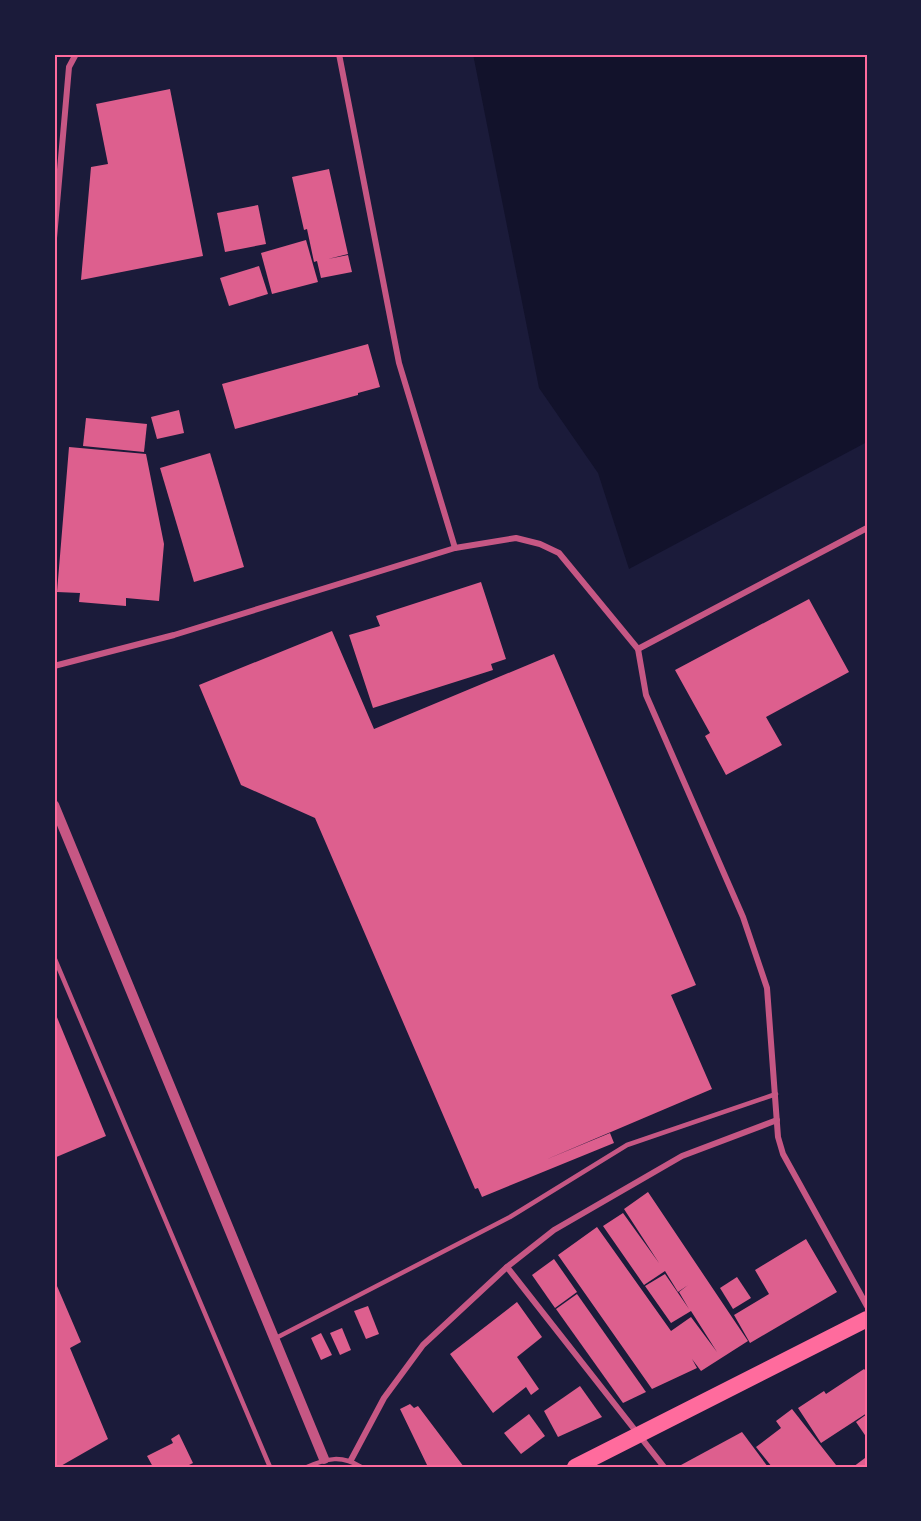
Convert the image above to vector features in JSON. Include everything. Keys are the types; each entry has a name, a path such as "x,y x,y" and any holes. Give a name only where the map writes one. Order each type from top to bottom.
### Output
{"highway":[{"path":"575,1467 867,1319"}],"street":[{"path":"54,238 69,67 76,54"},
{"path":"339,54 399,363 455,548"},
{"path":"638,649 867,528"},
{"path":"54,666 174,635 455,548 516,537 540,544 559,553 638,649 646,695 743,917 767,988 778,1137 783,1154 867,1306"},
{"path":"54,805 324,1459"},
{"path":"351,1460 384,1398 423,1345 507,1267 554,1230 682,1156 777,1120"},
{"path":"507,1267 664,1467"}],"lane":[{"path":"54,957 270,1467"},
{"path":"274,1340 510,1217 627,1146 776,1094"},
{"path":"307,1467 324,1459 338,1458 351,1460 361,1467"}],"shaded area":[{"path":"473,54 867,54 867,442 629,569 598,473 539,388"}],"building":[{"path":"170,89 203,256 81,280 91,167 108,164 96,104"},
{"path":"329,169 348,254 328,259 348,255 352,272 321,278 317,261 314,262 307,229 304,230 292,177"},
{"path":"258,205 266,244 225,252 217,213"},
{"path":"306,240 318,282 272,294 261,253"},
{"path":"259,266 268,294 229,306 220,278"},
{"path":"368,344 380,387 235,429 222,384"},
{"path":"179,410 184,433 157,439 151,417"},
{"path":"86,418 147,424 144,452 83,446"},
{"path":"69,447 146,454 164,544 159,601 126,598 126,606 79,602 80,593 57,592"},
{"path":"210,453 244,567 194,582 160,468"},
{"path":"481,582 506,659 491,664 493,670 373,708 349,635 380,626 376,616"},
{"path":"809,599 849,672 766,717 782,745 726,775 705,736 710,733 675,670"},
{"path":"332,631 374,729 554,654 696,985 671,995 712,1089 545,1160 610,1133 614,1143 482,1197 478,1188 475,1189 315,818 241,785 199,685"},
{"path":"54,1010 106,1136 54,1158"},
{"path":"648,1192 748,1341 701,1371 692,1359 697,1368 652,1389 558,1255 597,1227 671,1331 691,1317 717,1352 691,1311 671,1323 645,1286 665,1274 689,1309 679,1292 688,1285 678,1292 665,1271 644,1285 603,1226 623,1213 659,1263 624,1209"},
{"path":"806,1239 837,1292 750,1343 734,1315 769,1294 755,1270"},
{"path":"554,1259 577,1292 555,1308 532,1275"},
{"path":"737,1277 751,1298 733,1309 720,1288"},
{"path":"54,1279 81,1342 70,1348 108,1439 59,1467 54,1467"},
{"path":"577,1294 646,1392 623,1403 556,1309"},
{"path":"517,1302 542,1337 517,1357 539,1389 531,1395 526,1387 493,1413 450,1354"},
{"path":"368,1306 379,1334 366,1339 354,1311"},
{"path":"342,1328 351,1350 340,1355 330,1333"},
{"path":"321,1333 332,1355 321,1360 311,1338"},
{"path":"864,1369 867,1372 867,1413 821,1443 798,1408 824,1391 826,1394"},
{"path":"580,1386 602,1417 558,1437 544,1411"},
{"path":"410,1404 414,1408 418,1406 464,1467 428,1467 400,1409"},
{"path":"792,1409 836,1465 834,1467 772,1467 756,1447 781,1428 776,1421"},
{"path":"529,1414 545,1436 521,1454 504,1433"},
{"path":"867,1414 867,1438 856,1422"},
{"path":"742,1432 768,1467 682,1467 681,1465"},
{"path":"179,1434 193,1463 185,1467 153,1467 147,1456 173,1443 171,1439"},
{"path":"865,1458 867,1467 853,1467"}]}
